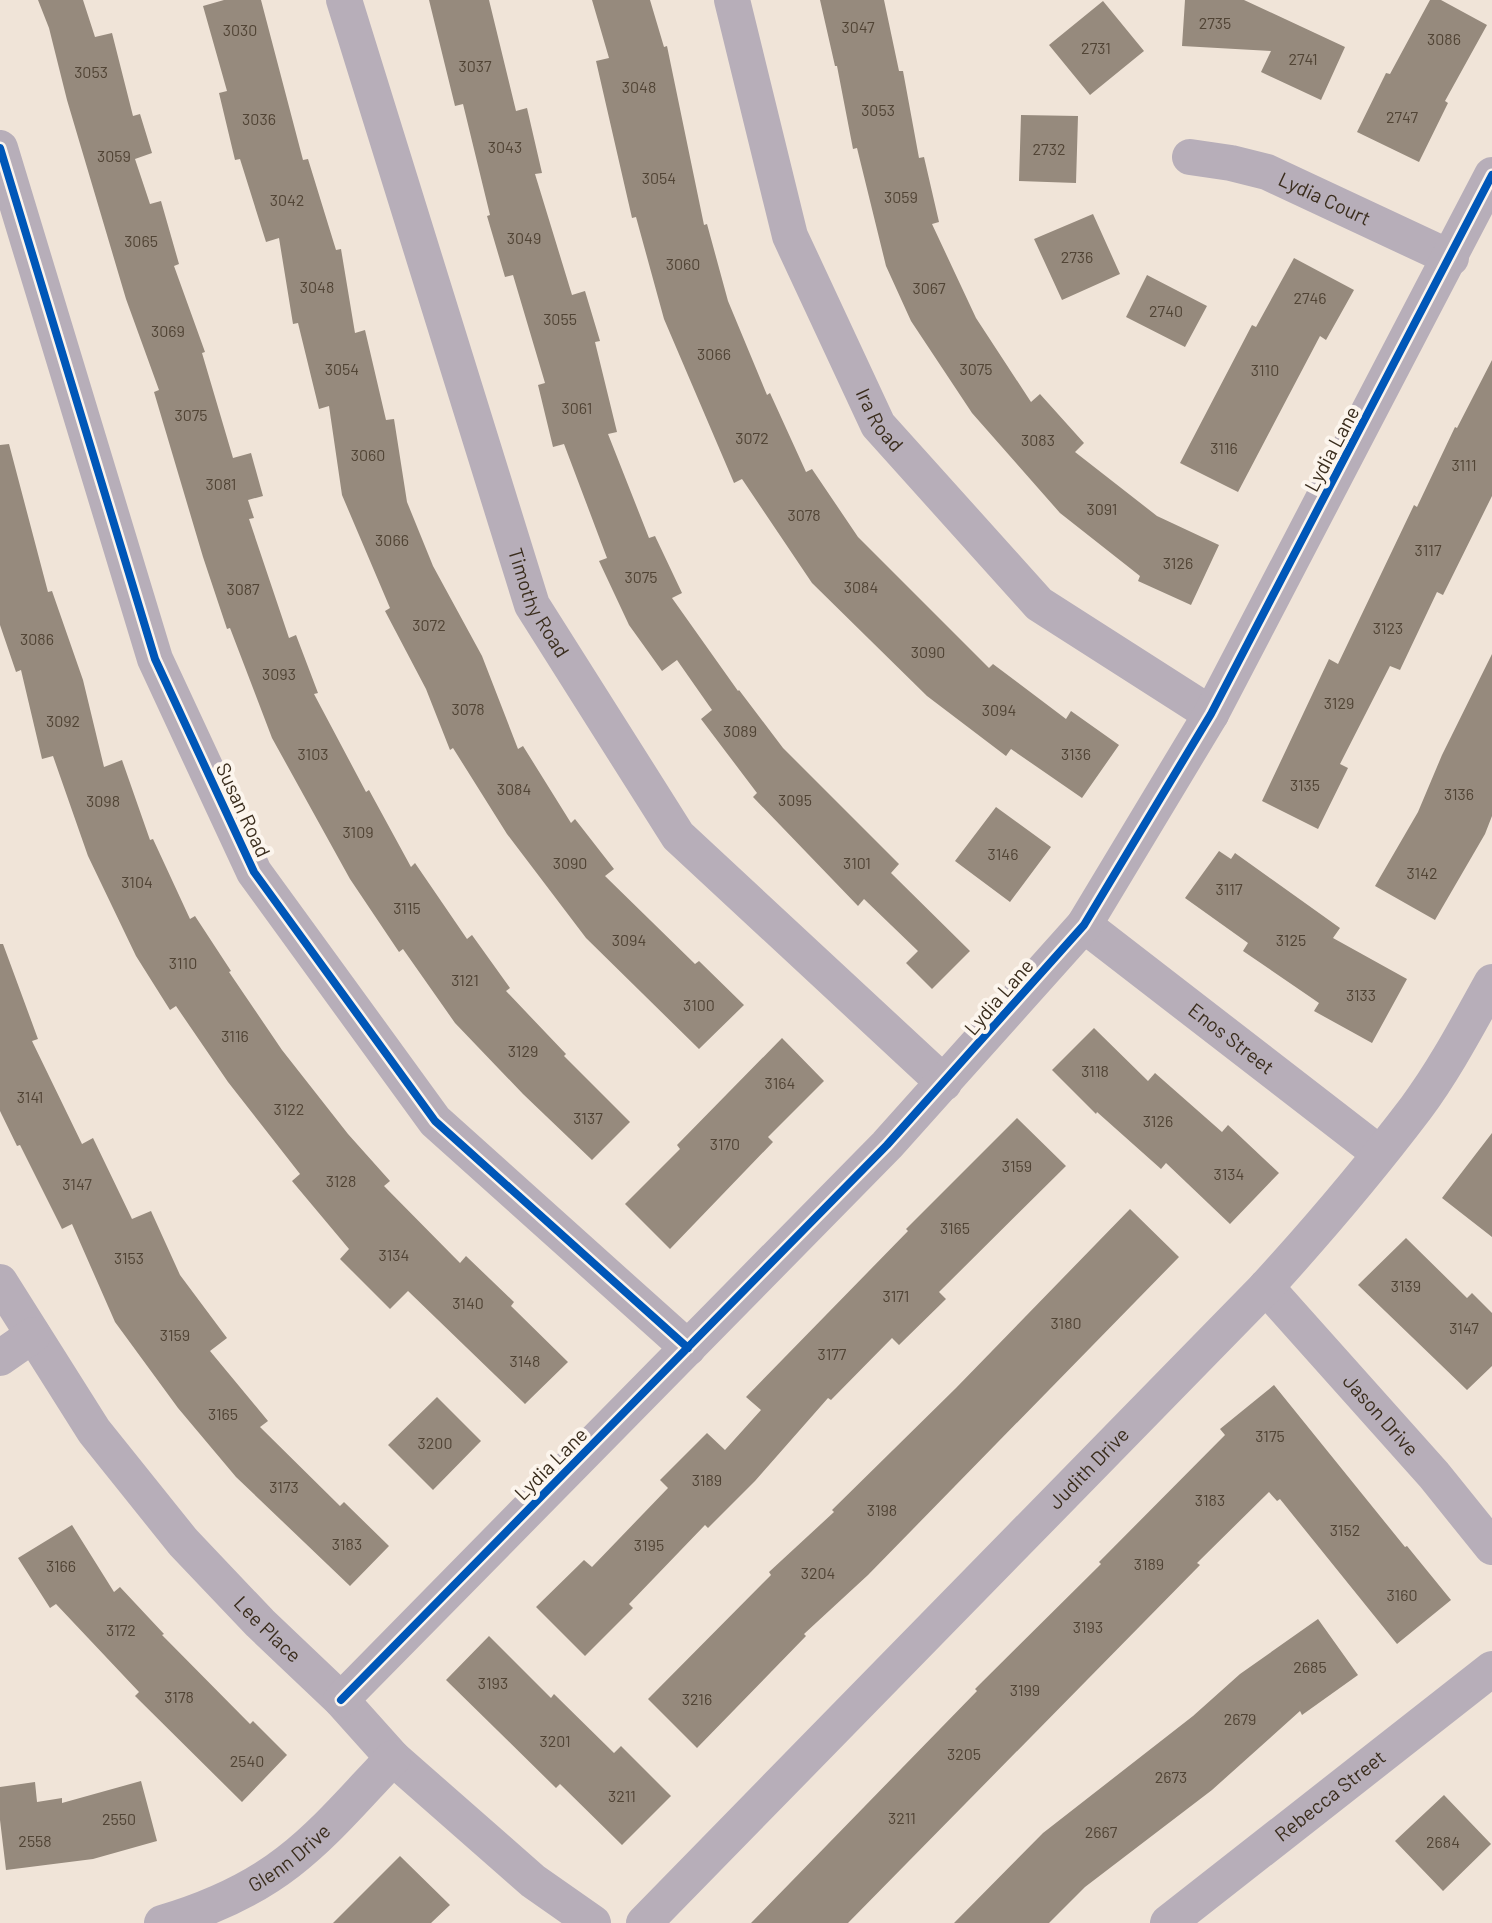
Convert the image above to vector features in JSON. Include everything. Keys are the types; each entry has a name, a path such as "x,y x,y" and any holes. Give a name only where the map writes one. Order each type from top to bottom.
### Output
{"street":[{"name":"Timothy Road","path":"344,0 532,605 678,836 944,1083"},
{"name":"Ira Road","path":"732,0 790,236 878,425 1039,604 1211,714"},
{"name":"Susan Road","path":"0,148 155,659 254,872 435,1121 688,1348"},
{"name":"Lydia Court","path":"1190,157 1267,172 1451,258"},
{"name":"Lydia Lane","path":"341,1700 944,1083 1084,925 1211,714 1492,175"},
{"name":"Enos Street","path":"1084,925 1379,1153"},
{"name":"Judith Drive","path":"644,1923 1266,1287 1314,1234 1432,1085 1492,982"},
{"name":"Lee Place","path":"0,1282 94,1431 183,1542 260,1623 341,1700 393,1758 533,1881 593,1923"},
{"name":"Jason Drive","path":"1266,1287 1434,1475 1492,1547"},
{"path":"0,1358 33,1335"},
{"name":"Rebecca Street","path":"1168,1923 1492,1669"},
{"name":"Glenn Drive","path":"162,1923 213,1906 273,1873 315,1838 393,1758"}],"building":[{"path":"38,0 83,0 95,37 112,33 133,116 140,114 152,153 135,159 150,204 161,201 179,264 174,266 205,352 202,353 233,458 251,453 263,496 248,500 254,518 249,519 289,638 296,635 318,693 314,694 366,792 369,790 411,867 415,863 467,939 472,935 510,988 506,991 566,1054 564,1056 630,1122 592,1160 455,1023 403,949 399,952 350,879 272,738 230,628 227,629 203,557 154,392 159,390 126,299 49,28"},
{"path":"224,0 261,0 303,160 308,159 336,250 341,249 355,333 365,330 386,420 394,419 407,502 433,566 482,656 518,749 523,746 571,823 575,819 614,869 605,876 695,964 699,961 744,1005 699,1049 586,938 507,834 453,748 450,750 426,689 385,611 390,608 342,495 329,406 319,409 298,323 293,324 279,238 266,242 240,159 235,160 219,93 227,91 203,6"},
{"path":"429,0 489,0 516,111 527,108 542,173 535,174 572,295 585,291 600,341 595,342 617,432 608,434 649,538 655,536 682,593 672,598 783,748 899,864 891,873 970,951 932,989 906,963 918,951 864,899 858,906 753,797 757,793 701,719 712,710 677,660 662,671 629,625 599,561 607,558 564,444 553,447 538,385 545,383 513,275 505,277 487,216 490,215 463,104 455,106"},
{"path":"592,0 650,0 664,47 667,46 704,225 707,224 728,301 767,395 770,393 806,472 812,469 858,537 989,668 993,664 1066,719 1071,711 1119,745 1082,798 1011,749 1006,756 927,696 812,583 742,479 734,483 664,319 636,217 632,218 596,61 609,58"},
{"path":"820,0 884,0 899,71 903,71 919,158 924,157 939,222 932,224 976,318 1031,402 1040,394 1084,443 1075,452 1157,516 1219,545 1191,605 1138,581 1140,576 1060,513 972,413 911,321 886,266 857,148 853,149"},
{"path":"1185,0 1244,0 1345,47 1321,100 1261,72 1271,51 1182,46"},
{"path":"1430,0 1441,0 1487,25 1445,101 1448,103 1419,162 1357,132 1386,73 1390,74"},
{"path":"1103,1 1144,51 1090,95 1049,45"},
{"path":"1021,115 1078,116 1076,183 1019,181"},
{"path":"1093,214 1120,274 1062,300 1034,239"},
{"path":"1294,258 1354,290 1326,340 1320,336 1238,492 1180,463 1252,325 1256,327"},
{"path":"1147,275 1207,306 1185,347 1126,317"},
{"path":"1492,360 1492,496 1443,595 1437,592 1400,670 1390,666 1340,764 1348,768 1318,829 1262,801 1329,659 1338,664 1414,505 1417,507 1455,427"},
{"path":"9,444 48,592 52,591 83,680 104,767 122,760 150,840 153,839 190,919 195,916 282,1050 348,1134 390,1181 384,1186 460,1263 466,1256 514,1302 511,1306 568,1362 525,1404 408,1291 390,1309 340,1259 349,1249 292,1181 300,1174 228,1082 176,1006 170,1010 136,956 88,856 53,756 42,759 21,670 16,672 0,625 0,445"},
{"path":"1492,654 1492,816 1485,834 1435,920 1375,886 1418,812 1442,755"},
{"path":"996,807 1051,847 1010,902 955,861"},
{"path":"1219,851 1231,859 1235,853 1340,928 1333,938 1407,979 1372,1043 1314,1011 1319,1003 1243,951 1248,943 1185,898"},
{"path":"0,944 3,944 38,1039 32,1041 82,1144 93,1138 132,1219 151,1211 180,1275 227,1338 210,1351 268,1421 260,1427 340,1506 344,1502 389,1546 350,1586 236,1477 178,1408 115,1322 72,1224 62,1229 0,1111"},
{"path":"1094,1028 1148,1081 1155,1073 1222,1132 1228,1125 1279,1173 1230,1224 1166,1163 1161,1169 1096,1114 1052,1070"},
{"path":"782,1038 824,1081 768,1137 773,1142 670,1249 625,1204 680,1149 677,1145"},
{"path":"1017,1118 1066,1166 939,1292 946,1299 899,1345 892,1338 831,1400 828,1398 755,1481 708,1528 705,1525 629,1604 633,1608 585,1656 536,1607 584,1560 592,1567 668,1488 660,1480 707,1433 725,1450 761,1410 746,1397"},
{"path":"1492,1133 1492,1237 1442,1198"},
{"path":"1130,1209 1179,1257 868,1575 804,1634 806,1636 697,1748 648,1699 771,1575 769,1572 834,1512 832,1510"},
{"path":"1406,1238 1467,1298 1472,1293 1492,1313 1492,1366 1467,1390 1358,1285"},
{"path":"1274,1385 1451,1600 1397,1644 1280,1499 1277,1501 1269,1492 848,1923 751,1923 1225,1435 1220,1429"},
{"path":"437,1397 481,1441 433,1490 388,1445"},
{"path":"72,1525 114,1592 120,1587 162,1635 250,1724 253,1721 287,1755 242,1802 135,1696 139,1692 56,1604 50,1608 18,1558"},
{"path":"1318,1619 1358,1675 1302,1715 1300,1711 1212,1790 1085,1887 1049,1923 954,1923 1043,1833 1193,1716 1240,1674"},
{"path":"489,1636 551,1698 554,1694 614,1753 621,1746 671,1796 622,1845 560,1784 556,1788 446,1680"},
{"path":"141,1781 157,1841 93,1859 6,1870 0,1787 35,1782 37,1802 62,1798 62,1803"},
{"path":"1444,1795 1491,1844 1443,1891 1395,1841"},
{"path":"400,1856 450,1905 431,1923 333,1923"}],"cycle path":[{"path":"0,148 155,659 254,872 435,1121 688,1348"},
{"path":"341,1700 887,1145 1084,925 1211,714 1492,175"}]}
